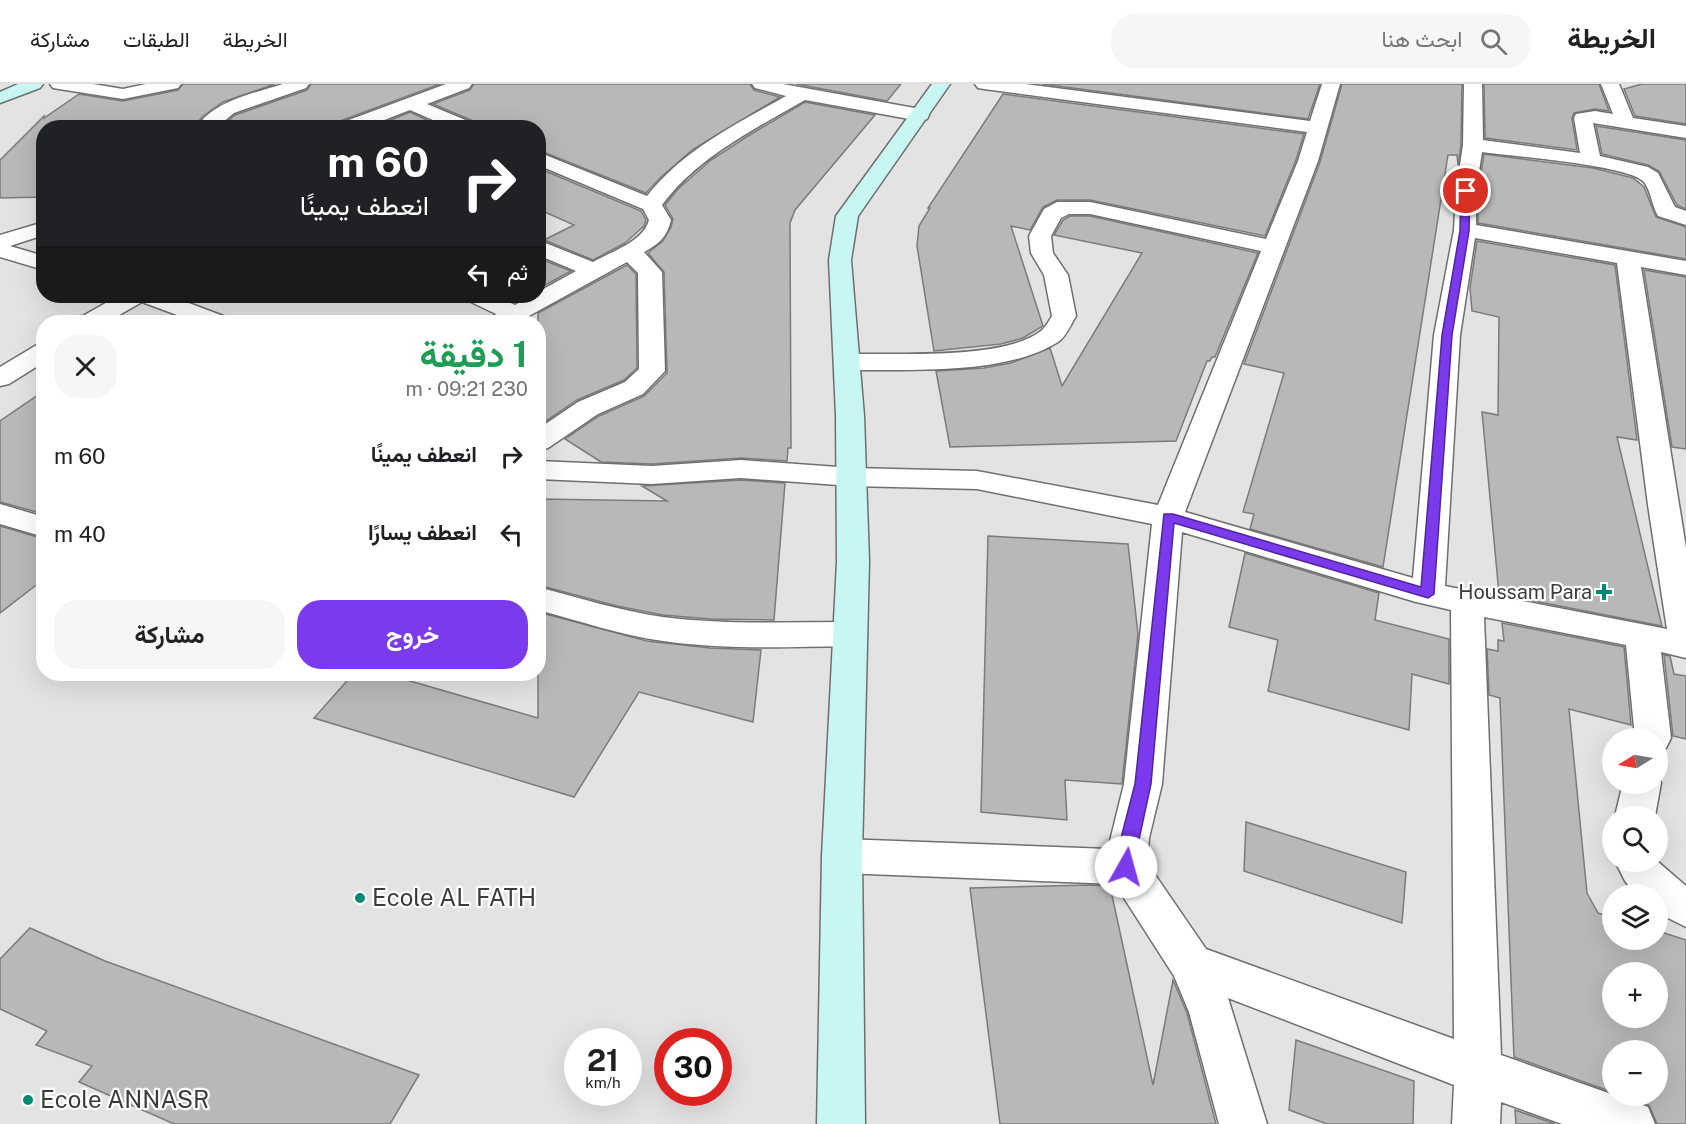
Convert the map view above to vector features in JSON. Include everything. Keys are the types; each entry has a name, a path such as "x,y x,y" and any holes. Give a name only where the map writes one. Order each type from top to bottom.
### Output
{"street":[{"path":"0,98 34,84"},
{"path":"59,84 123,94 172,84"},
{"path":"213,120 227,109 300,84"},
{"path":"367,120 463,84"},
{"path":"761,84 920,115"},
{"path":"841,1124 842,856 853,561 852,477 840,260 847,216 941,84"},
{"path":"984,84 1115,92 1318,128"},
{"path":"1243,1124 1211,1012 1191,964 1126,867 1130,838 1143,784 1168,517 1308,161 1331,84"},
{"path":"1428,594 1447,335 1465,231 1466,191 1473,145 1473,84"},
{"path":"1610,84 1624,122"},
{"path":"651,205 670,180 790,89"},
{"path":"411,104 449,120"},
{"path":"1591,161 1583,118 1595,117 1686,132"},
{"path":"1473,145 1591,161 1648,174 1666,211 1686,218"},
{"path":"546,161 651,205 660,220 657,232 648,241 546,297"},
{"path":"847,362 961,360 1019,351 1051,336 1064,316 1056,275 1042,253 1040,236 1052,214 1065,207 1090,208 1274,247"},
{"path":"0,242 36,231"},
{"path":"1465,231 1686,268"},
{"path":"0,250 36,261"},
{"path":"546,250 594,271"},
{"path":"546,437 588,408 634,388 652,371 650,272 630,251"},
{"path":"1628,259 1674,508 1686,639"},
{"path":"102,315 122,303"},
{"path":"167,303 199,315"},
{"path":"487,303 504,315"},
{"path":"513,315 535,303"},
{"path":"0,378 36,356"},
{"path":"546,470 652,475 741,469 852,477 977,480 1168,517 1428,594 1686,645"},
{"path":"0,513 36,524"},
{"path":"546,600 616,621 662,629 701,633 850,634"},
{"path":"1467,602 1478,1071 1476,1124"},
{"path":"1642,638 1652,728"},
{"path":"842,856 1126,867"},
{"path":"1642,872 1666,897 1686,908"},
{"path":"1191,964 1478,1071 1631,1124"}],"building":[{"path":"183,84 275,84 223,102 200,120 40,120 79,94 123,101 178,90"},
{"path":"311,84 440,84 342,120 229,120 235,115 307,90"},
{"path":"474,84 750,84 754,90 780,97 692,150 646,193 546,153 546,120 471,120 433,104 470,90"},
{"path":"796,84 901,84 887,101"},
{"path":"1042,84 1320,84 1308,119"},
{"path":"1342,84 1462,84 1461,145 1458,165 1457,155 1448,155 1383,567 1250,529 1254,514 1243,512 1284,373 1244,364 1320,162"},
{"path":"1484,84 1599,84 1609,111 1595,109 1574,113 1572,118 1577,150 1485,138"},
{"path":"1642,84 1686,84 1686,124 1635,116 1624,89"},
{"path":"1003,94 1304,134 1296,160 1265,236 1090,200 1057,200 1043,207 1030,230 1011,226 1043,326 1023,338 1001,344 934,351 917,246 919,226 930,208 928,208"},
{"path":"805,102 875,115 795,210 790,223 791,448 788,448 787,461 741,458 652,464 601,462 565,439 599,416 644,396 667,373 664,272 648,253 663,241 671,227 673,219 665,205 678,189 711,160"},
{"path":"410,112 427,120 390,120"},
{"path":"36,124 36,197 0,198 0,160"},
{"path":"1596,126 1686,140 1686,209 1677,205 1659,171 1648,165 1602,154"},
{"path":"1484,154 1593,168 1633,178 1644,187 1656,217 1686,227 1686,259 1478,223 1478,191"},
{"path":"546,171 641,211 646,220 644,226 625,243 593,260 546,241 574,225 546,213"},
{"path":"1070,216 1090,216 1258,253 1215,357 1207,361 1176,441 950,447 936,371 984,368 1011,363 1050,348 1062,386 1142,253 1054,235 1063,220"},
{"path":"1477,241 1615,265 1637,440 1617,437 1662,626 1499,594 1482,412 1498,415 1499,317 1472,311 1470,288"},
{"path":"546,261 571,271 546,285"},
{"path":"627,265 636,274 637,368 624,380 577,400 546,421 546,315 538,315"},
{"path":"1644,270 1686,277 1686,449 1672,447"},
{"path":"36,396 36,512 0,502 0,421"},
{"path":"741,480 785,483 774,620 710,619 663,615 617,606 546,587 546,499 667,501 642,486"},
{"path":"0,526 36,537 36,585 0,613"},
{"path":"988,536 1128,544 1138,634 1122,784 1065,780 1067,820 981,812"},
{"path":"1245,553 1379,593 1375,620 1449,639 1449,684 1412,674 1409,730 1268,691 1278,640 1229,627"},
{"path":"546,614 647,641 710,648 761,650 753,722 639,692 574,797 314,718 347,681 410,681 538,718 538,681 546,681"},
{"path":"1502,623 1624,647 1631,725 1569,709 1587,893 1598,913 1602,914 1602,950 1668,950 1668,934 1686,940 1686,1124 1657,1124 1649,1106 1668,1106 1668,1040 1602,1040 1602,1088 1514,1057 1500,698 1489,695 1487,649 1498,651 1498,640 1504,641"},
{"path":"1664,655 1670,656 1674,674 1686,676 1686,739 1673,736"},
{"path":"1246,822 1406,872 1402,923 1244,871"},
{"path":"1110,886 1153,1085 1173,980 1187,1013 1216,1124 1000,1124 970,888"},
{"path":"30,928 105,961 419,1075 390,1124 174,1124 79,1082 92,1066 36,1045 47,1031 0,1009 0,959"},
{"path":"1296,1040 1414,1081 1413,1124 1327,1124 1289,1110"},
{"path":"1515,1110 1555,1124 1516,1124"}],"place":[{"name":"Houssam Para","path":"1604,592"},
{"name":"Ecole AL FATH","path":"360,898"},
{"name":"Ecole ANNASR","path":"28,1100"}],"route":[{"path":"1126,867 1130,838 1143,784 1168,517 1428,594 1447,335 1465,231 1466,191"}]}
